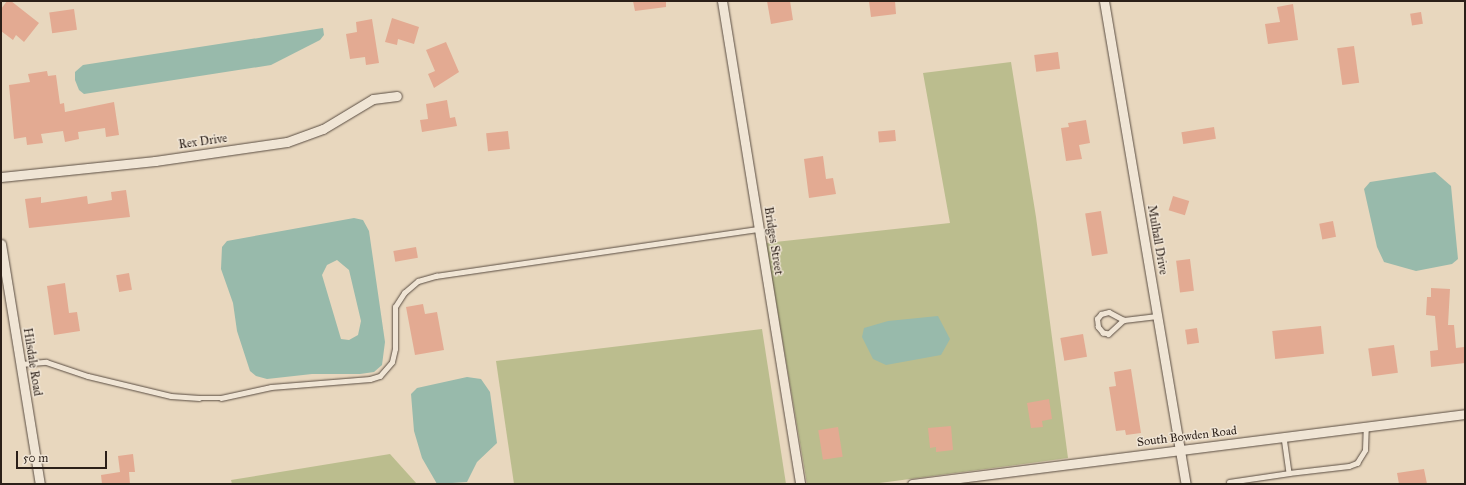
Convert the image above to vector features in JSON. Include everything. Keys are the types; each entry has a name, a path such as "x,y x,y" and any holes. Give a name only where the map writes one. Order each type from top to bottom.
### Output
{"street":[{"name":"Bridges Street","path":"722,1 800,484"},
{"name":"Mulhall Drive","path":"1104,1 1186,484"},
{"name":"Rex Drive","path":"1,177 134,164 287,142 323,128 373,99 397,96"},
{"name":"Hilsdale Road","path":"1,244 40,484"},
{"name":"South Bowden Road","path":"912,484 1465,414"}],"lane":[{"path":"21,364 46,362 102,379 171,396 199,398 221,398 271,387 370,379 380,376 392,362 395,349 395,307 404,293 418,281 436,276 759,229"},
{"path":"1124,320 1109,334 1102,333 1098,327 1097,319 1101,314 1109,312 1124,320 1157,316"},
{"path":"1229,482 1288,472 1349,466 1357,463 1366,450 1366,426"},
{"path":"1284,437 1288,472"}],"green space":[{"path":"1011,62 1036,217 1068,458 872,484 807,484 766,243 950,223 923,73"},
{"path":"762,329 786,484 514,484 496,361"},
{"path":"390,454 417,484 232,484 231,480"}],"shaded area":[{"path":"323,28 324,35 320,40 271,65 84,94 79,90 75,80 75,72 83,65"},
{"path":"1435,172 1451,186 1458,259 1452,264 1416,271 1384,262 1377,247 1364,189 1370,182"},
{"path":"354,218 363,220 369,231 385,342 382,365 374,372 360,374 312,374 267,379 256,376 250,371 237,331 233,303 221,269 222,247 227,241","holes":["337,260 349,270 361,321 358,335 349,340 341,339 322,275 327,265"]},
{"path":"938,316 950,339 941,355 886,365 873,359 862,337 864,328 888,321"},
{"path":"467,377 481,379 490,392 497,443 477,462 467,482 437,484 422,458 414,431 411,394 417,388"}],"building":[{"path":"7,1 11,1 39,23 24,42 16,35 13,40 1,31 1,9"},
{"path":"633,1 666,1 666,7 635,11"},
{"path":"767,1 790,1 793,20 771,24"},
{"path":"869,1 895,1 896,14 871,17"},
{"path":"1293,4 1298,40 1268,44 1265,24 1280,22 1277,7"},
{"path":"74,9 77,30 52,33 49,12"},
{"path":"1421,12 1423,24 1412,26 1410,14"},
{"path":"392,18 419,27 414,44 398,39 397,45 385,42"},
{"path":"372,19 379,63 366,65 365,57 350,59 346,34 357,32 356,22"},
{"path":"446,42 459,72 434,88 428,74 435,71 426,50"},
{"path":"1354,46 1359,83 1342,85 1337,48"},
{"path":"1058,52 1060,69 1036,72 1034,55"},
{"path":"47,71 48,76 56,75 60,104 64,103 65,112 114,102 119,135 106,137 105,128 78,132 79,139 65,142 63,131 41,134 43,143 27,145 26,137 14,139 9,85 30,82 28,74"},
{"path":"447,100 450,118 455,117 457,126 422,132 420,120 428,119 426,104"},
{"path":"1086,120 1090,143 1079,145 1082,159 1066,161 1061,128 1069,127 1068,123"},
{"path":"1214,127 1216,139 1183,144 1181,132"},
{"path":"895,130 896,141 879,142 878,131"},
{"path":"508,131 510,149 488,151 486,133"},
{"path":"823,156 826,179 833,178 836,194 809,198 804,159"},
{"path":"126,190 130,217 29,228 25,199 41,197 41,203 87,196 88,204 112,200 111,192"},
{"path":"1173,196 1189,201 1185,215 1169,210"},
{"path":"1101,211 1108,253 1092,256 1085,214"},
{"path":"1333,221 1336,237 1322,239 1319,224"},
{"path":"416,247 418,258 395,262 393,251"},
{"path":"1190,259 1194,291 1180,292 1176,261"},
{"path":"129,273 132,290 119,292 116,275"},
{"path":"65,283 69,313 77,312 80,331 54,335 47,286"},
{"path":"1431,288 1450,289 1448,325 1454,325 1456,348 1464,347 1465,363 1431,367 1430,351 1438,350 1435,316 1426,315 1427,297 1431,297"},
{"path":"423,304 425,314 437,312 444,350 415,355 406,307"},
{"path":"1321,326 1324,354 1275,359 1272,331"},
{"path":"1197,328 1199,343 1187,345 1185,330"},
{"path":"1083,334 1087,357 1064,361 1060,338"},
{"path":"1394,345 1398,373 1372,376 1368,349"},
{"path":"1131,369 1141,433 1126,435 1125,430 1116,431 1109,387 1116,386 1114,372"},
{"path":"1049,399 1052,419 1042,421 1043,427 1031,428 1027,403"},
{"path":"951,426 953,450 936,452 936,447 930,448 928,428"},
{"path":"838,427 843,457 823,460 818,430"},
{"path":"133,454 135,472 129,472 130,484 102,484 101,475 120,472 118,456"},
{"path":"1424,469 1427,484 1399,484 1397,473"}]}
